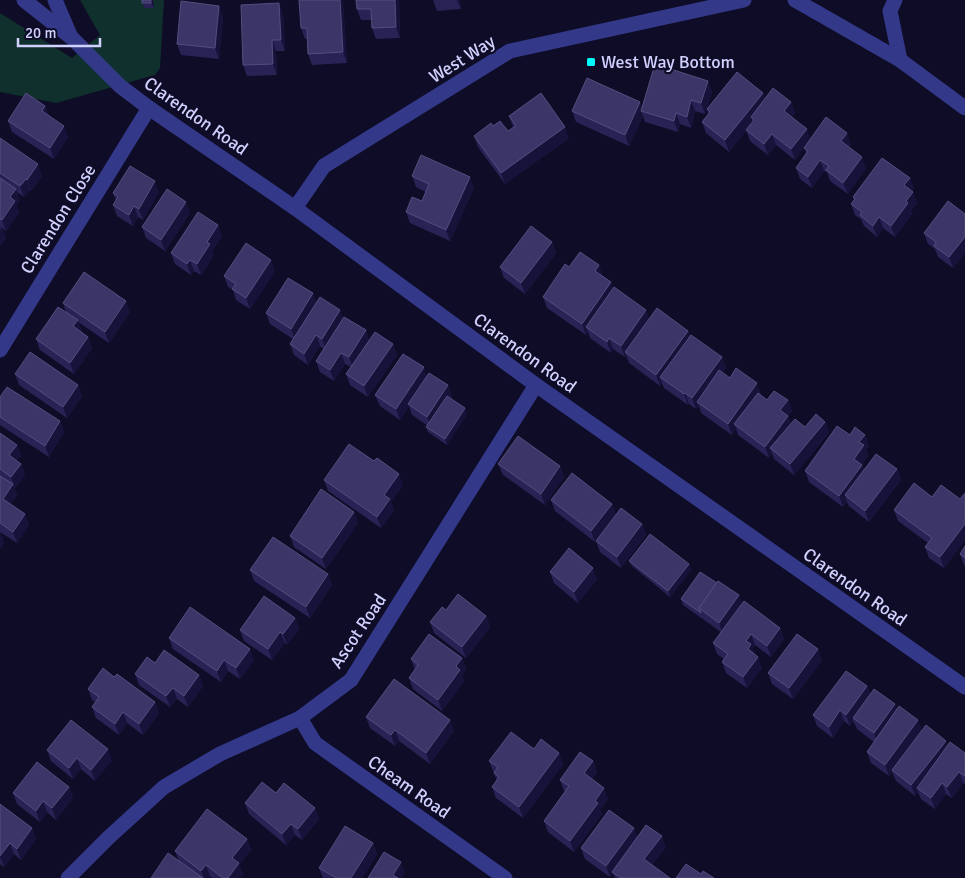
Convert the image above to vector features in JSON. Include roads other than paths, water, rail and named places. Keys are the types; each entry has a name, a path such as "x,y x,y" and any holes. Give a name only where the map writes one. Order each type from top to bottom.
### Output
{"street":[{"name":"Clarendon Road","path":"24,0 72,38 120,86 149,108 295,208 536,384 965,687"},
{"name":"Clarendon Road","path":"55,0 72,38"},
{"name":"West Way","path":"295,208 324,166 510,51 744,0"},
{"path":"795,0 900,60 965,108"},
{"path":"894,0 890,11 900,60"},
{"name":"Clarendon Close","path":"0,350 149,108"},
{"name":"Ascot Road","path":"68,878 108,838 164,787 220,754 300,718 351,680 536,384"},
{"name":"Cheam Road","path":"300,718 315,743 505,878"}],"place":[{"name":"West Way Bottom","path":"591,62"}]}
